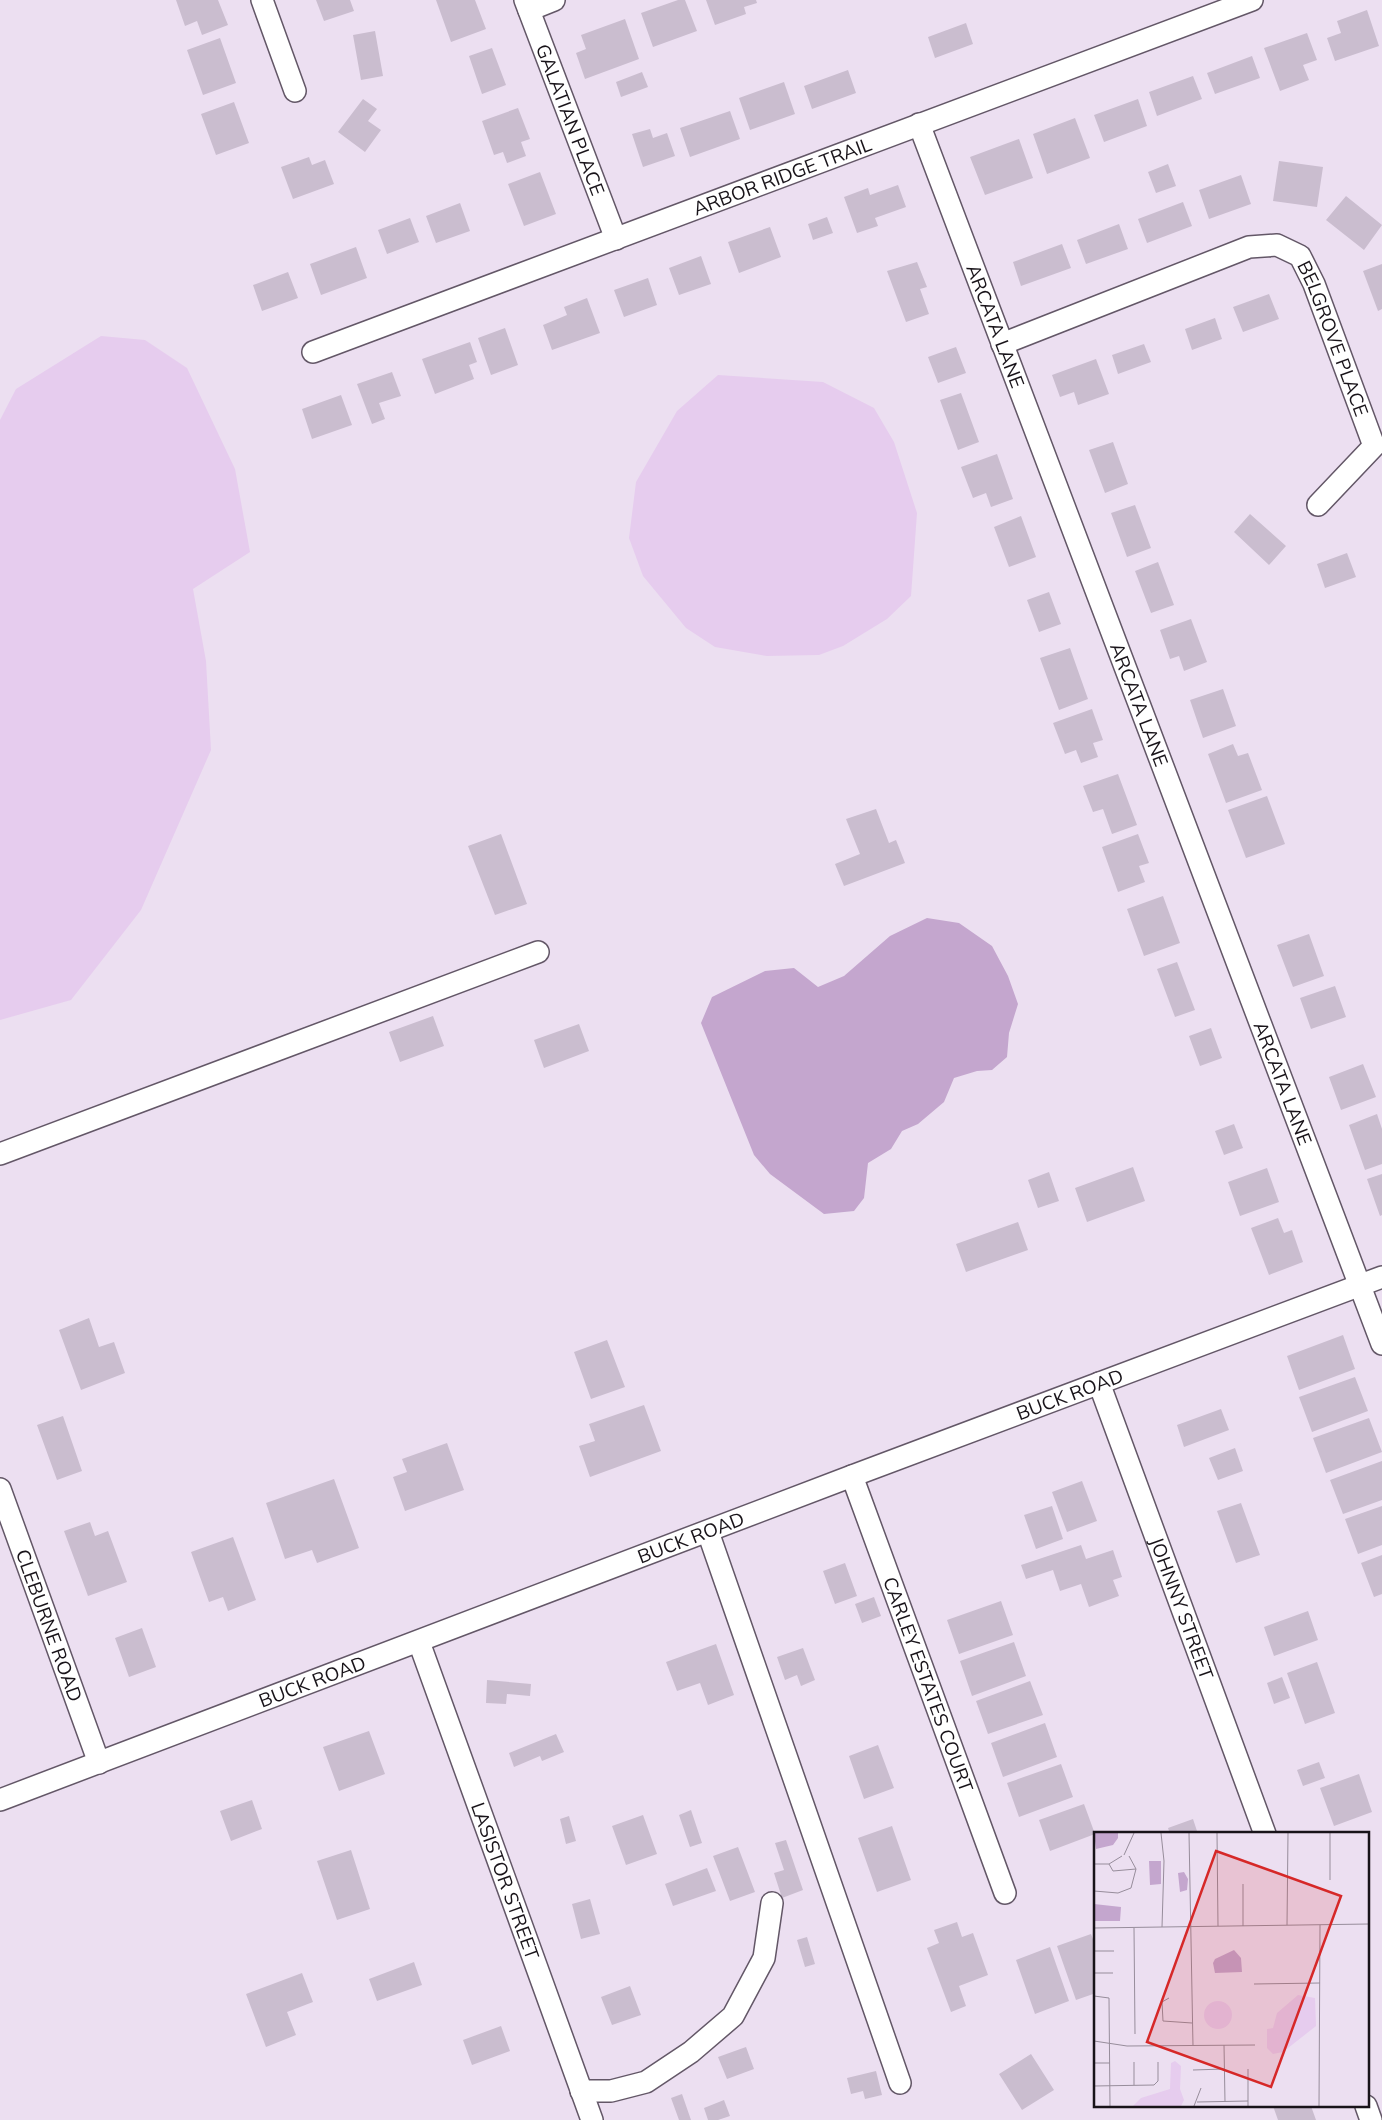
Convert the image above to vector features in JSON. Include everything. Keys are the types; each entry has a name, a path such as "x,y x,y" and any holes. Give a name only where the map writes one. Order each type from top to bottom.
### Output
{"street":[{"path":"262,0 295,91"},
{"path":"527,5 554,0"},
{"name":"ARBOR RIDGE TRAIL","path":"313,352 1252,0"},
{"name":"GALATIAN PLACE","path":"527,5 616,239"},
{"name":"ARCATA LANE","path":"919,124 1382,1344"},
{"name":"BELGROVE PLACE","path":"1002,344 1249,247 1277,245 1300,256 1314,284 1374,446 1318,505"},
{"path":"0,1154 538,952"},
{"name":"BUCK ROAD","path":"0,1800 1382,1277"},
{"name":"JOHNNY STREET","path":"1099,1383 1264,1832"},
{"name":"CARLEY ESTATES COURT","path":"852,1476 1004,1893"},
{"name":"CLEBURNE ROAD","path":"0,1489 99,1763"},
{"path":"708,1532 900,2083"},
{"name":"LASISTOR STREET","path":"419,1642 592,2120"},
{"path":"581,2091 611,2090 646,2082 691,2052 732,2016 764,1958 772,1903"},
{"path":"1367,2108 1371,2120"}],"shaded area":[{"path":"101,336 145,340 187,368 235,469 250,552 193,589 206,661 211,750 141,910 71,1000 0,1020 0,420 16,389"},
{"path":"718,375 823,382 874,408 894,442 917,513 911,596 887,619 843,646 819,655 767,656 715,647 686,628 643,576 629,538 636,482 677,411"},
{"path":"927,918 959,923 992,946 1008,976 1018,1004 1009,1033 1007,1057 992,1070 977,1071 954,1078 944,1102 918,1124 902,1131 891,1149 868,1163 864,1198 854,1211 824,1214 770,1174 754,1155 701,1023 712,997 765,971 794,968 818,987 844,976 890,936"}],"building":[{"path":"176,0 218,0 228,25 202,35 197,21 185,26"},
{"path":"316,0 350,0 354,11 324,21"},
{"path":"436,0 475,0 486,29 451,42"},
{"path":"678,0 685,0 697,31 653,47 641,13"},
{"path":"706,0 756,0 757,3 744,7 746,14 715,25"},
{"path":"1367,10 1379,46 1335,61 1327,38 1341,33 1337,21"},
{"path":"625,19 639,59 585,79 576,53 586,49 581,35"},
{"path":"966,23 973,44 935,58 928,37"},
{"path":"375,31 383,76 361,80 353,35"},
{"path":"1307,33 1317,60 1303,65 1309,80 1280,91 1264,48"},
{"path":"220,38 236,83 203,95 187,50"},
{"path":"492,48 506,85 482,94 469,56"},
{"path":"1252,56 1260,78 1215,94 1207,73"},
{"path":"848,70 856,93 812,109 804,86"},
{"path":"642,72 648,87 621,97 616,82"},
{"path":"1193,76 1202,99 1157,116 1149,92"},
{"path":"784,82 795,114 750,130 739,98"},
{"path":"363,99 377,109 368,121 381,130 365,152 338,132"},
{"path":"1138,99 1147,126 1104,142 1094,115"},
{"path":"234,102 249,143 216,155 201,114"},
{"path":"518,108 530,139 521,142 526,156 507,163 503,152 494,155 482,121"},
{"path":"730,111 740,139 690,157 680,128"},
{"path":"1075,118 1090,158 1047,174 1033,134"},
{"path":"650,129 653,138 667,133 675,156 643,167 632,134"},
{"path":"1019,139 1033,178 985,195 970,157"},
{"path":"309,157 312,165 325,160 334,184 293,199 281,167"},
{"path":"1279,161 1323,167 1317,207 1273,201"},
{"path":"1168,164 1176,186 1156,193 1148,172"},
{"path":"540,172 556,214 524,226 508,184"},
{"path":"1241,175 1251,204 1209,219 1199,190"},
{"path":"898,185 906,207 875,218 878,226 857,233 844,197 868,188 870,195"},
{"path":"1346,196 1382,225 1364,250 1326,220"},
{"path":"1183,202 1192,226 1147,243 1138,219"},
{"path":"460,203 470,231 436,243 426,216"},
{"path":"827,217 833,233 813,240 808,224"},
{"path":"410,218 419,242 387,254 378,230"},
{"path":"1119,224 1128,249 1086,264 1077,240"},
{"path":"770,227 781,257 739,273 728,242"},
{"path":"1062,244 1071,268 1021,286 1013,262"},
{"path":"356,247 367,278 321,295 310,264"},
{"path":"701,256 711,284 679,295 669,268"},
{"path":"917,262 927,287 920,289 929,314 906,322 887,271"},
{"path":"1382,264 1382,309 1378,311 1363,271"},
{"path":"288,272 298,298 262,311 253,285"},
{"path":"648,278 657,305 624,317 614,290"},
{"path":"1269,294 1279,319 1243,332 1233,307"},
{"path":"587,298 600,333 552,350 543,325 567,315 564,307"},
{"path":"1215,318 1222,339 1192,350 1185,329"},
{"path":"505,328 518,365 491,375 478,338"},
{"path":"470,342 477,362 469,365 474,379 435,394 422,359"},
{"path":"1144,344 1151,362 1118,374 1112,355"},
{"path":"956,347 966,373 938,383 928,357"},
{"path":"1096,359 1109,394 1078,405 1074,392 1060,397 1052,375"},
{"path":"392,372 401,396 379,403 385,419 372,424 357,384"},
{"path":"961,393 979,442 958,450 940,400"},
{"path":"341,395 352,425 312,439 302,409"},
{"path":"1113,442 1128,484 1105,493 1089,450"},
{"path":"997,454 1013,499 991,507 986,493 973,498 961,467"},
{"path":"1135,505 1151,548 1127,557 1111,513"},
{"path":"1250,514 1286,546 1269,565 1234,532"},
{"path":"1021,516 1036,557 1009,567 994,527"},
{"path":"1347,553 1356,577 1325,588 1317,564"},
{"path":"1158,562 1174,605 1151,613 1135,571"},
{"path":"1049,592 1061,624 1039,632 1027,600"},
{"path":"1191,619 1207,662 1184,671 1179,656 1170,659 1160,630"},
{"path":"1070,648 1088,699 1059,710 1040,658"},
{"path":"1223,689 1236,726 1203,738 1190,700"},
{"path":"1092,709 1103,740 1093,743 1098,757 1081,763 1076,750 1065,754 1053,723"},
{"path":"1233,744 1238,756 1248,753 1262,790 1226,803 1208,754"},
{"path":"1118,774 1137,825 1112,834 1103,809 1093,812 1083,786"},
{"path":"1267,796 1285,844 1246,858 1228,810"},
{"path":"876,809 889,843 896,840 905,863 844,886 835,864 860,854 846,819"},
{"path":"501,834 527,904 495,915 468,846"},
{"path":"1138,834 1149,863 1139,866 1145,882 1118,892 1102,847"},
{"path":"1163,896 1180,943 1144,956 1127,909"},
{"path":"1309,934 1324,976 1293,987 1277,945"},
{"path":"1177,962 1195,1010 1175,1017 1157,969"},
{"path":"1335,986 1346,1017 1311,1029 1300,998"},
{"path":"433,1016 444,1046 400,1062 389,1032"},
{"path":"579,1024 589,1051 544,1068 534,1040"},
{"path":"1211,1028 1222,1058 1200,1066 1189,1036"},
{"path":"1363,1064 1376,1097 1341,1110 1329,1077"},
{"path":"1377,1114 1382,1129 1382,1164 1365,1170 1349,1125"},
{"path":"1234,1124 1243,1148 1224,1155 1215,1131"},
{"path":"1133,1167 1145,1201 1087,1222 1075,1188"},
{"path":"1267,1168 1279,1202 1240,1216 1228,1182"},
{"path":"1049,1172 1059,1201 1038,1208 1028,1180"},
{"path":"1382,1174 1382,1215 1380,1216 1367,1179"},
{"path":"1278,1218 1284,1233 1292,1230 1303,1262 1269,1275 1251,1228"},
{"path":"1018,1222 1028,1250 966,1272 956,1244"},
{"path":"89,1318 99,1347 114,1342 125,1373 81,1390 59,1330"},
{"path":"1343,1335 1355,1369 1299,1390 1287,1356"},
{"path":"607,1340 625,1387 591,1399 574,1352"},
{"path":"1355,1377 1368,1411 1312,1432 1299,1397"},
{"path":"644,1405 661,1451 590,1477 579,1446 595,1441 589,1424"},
{"path":"1221,1409 1229,1430 1184,1447 1177,1425"},
{"path":"63,1416 82,1471 57,1480 37,1425"},
{"path":"1369,1418 1382,1452 1326,1473 1313,1438"},
{"path":"447,1443 464,1490 405,1511 393,1477 407,1472 402,1459"},
{"path":"1235,1448 1243,1471 1218,1480 1209,1458"},
{"path":"1382,1461 1382,1500 1343,1514 1330,1480"},
{"path":"334,1479 359,1548 317,1563 312,1550 285,1559 266,1503"},
{"path":"1082,1481 1097,1521 1067,1532 1052,1492"},
{"path":"1241,1503 1260,1555 1236,1563 1217,1511"},
{"path":"1052,1506 1063,1539 1036,1549 1024,1515"},
{"path":"1382,1506 1382,1545 1358,1554 1345,1519"},
{"path":"90,1522 95,1536 108,1531 127,1582 88,1596 64,1531"},
{"path":"233,1537 256,1600 228,1611 223,1597 209,1602 191,1552"},
{"path":"1081,1545 1086,1559 1113,1550 1122,1577 1113,1580 1119,1596 1089,1607 1081,1584 1060,1591 1053,1570 1026,1579 1021,1565"},
{"path":"1382,1555 1382,1594 1374,1597 1361,1563"},
{"path":"845,1563 857,1596 835,1604 823,1571"},
{"path":"874,1597 881,1616 862,1623 855,1604"},
{"path":"1001,1601 1013,1635 959,1654 947,1620"},
{"path":"1308,1611 1318,1640 1274,1656 1264,1627"},
{"path":"142,1628 156,1667 129,1677 115,1638"},
{"path":"1014,1642 1026,1676 972,1696 960,1661"},
{"path":"716,1644 734,1695 708,1705 700,1683 677,1691 666,1662"},
{"path":"803,1648 815,1680 801,1686 797,1675 785,1680 777,1657"},
{"path":"1317,1662 1335,1713 1305,1724 1287,1673"},
{"path":"1282,1677 1290,1698 1274,1704 1267,1683"},
{"path":"487,1680 531,1684 530,1696 507,1694 506,1704 486,1703"},
{"path":"1030,1681 1043,1715 988,1734 976,1701"},
{"path":"1045,1723 1057,1757 1003,1777 991,1743"},
{"path":"369,1731 385,1774 339,1791 323,1747"},
{"path":"556,1734 564,1752 542,1761 540,1756 514,1767 509,1753"},
{"path":"878,1745 894,1788 864,1799 849,1756"},
{"path":"1319,1762 1325,1778 1303,1786 1297,1770"},
{"path":"1061,1764 1073,1797 1019,1817 1007,1783"},
{"path":"1359,1774 1372,1812 1334,1826 1320,1788"},
{"path":"252,1800 262,1829 231,1841 220,1811"},
{"path":"1084,1804 1094,1834 1050,1851 1039,1820"},
{"path":"691,1810 702,1843 690,1847 679,1815"},
{"path":"643,1815 657,1854 626,1865 612,1826"},
{"path":"569,1816 576,1841 566,1844 560,1819"},
{"path":"1193,1819 1197,1832 1169,1832 1168,1828"},
{"path":"892,1826 911,1880 877,1892 858,1838"},
{"path":"786,1840 803,1890 782,1898 774,1873 784,1870 775,1843"},
{"path":"738,1847 755,1892 730,1901 713,1856"},
{"path":"351,1850 370,1909 337,1920 317,1861"},
{"path":"707,1868 716,1891 673,1906 665,1884"},
{"path":"590,1899 600,1934 581,1939 572,1904"},
{"path":"957,1922 962,1937 973,1933 988,1975 959,1986 966,2006 951,2012 927,1948 939,1943 934,1930"},
{"path":"1091,1934 1094,1942 1094,1994 1076,2000 1057,1946"},
{"path":"807,1937 815,1964 805,1967 797,1940"},
{"path":"1050,1947 1069,2001 1035,2014 1016,1960"},
{"path":"414,1962 422,1985 377,2001 369,1979"},
{"path":"302,1973 313,2002 287,2012 296,2035 266,2047 246,1994"},
{"path":"630,1986 641,2015 612,2025 601,1997"},
{"path":"501,2026 510,2051 472,2065 463,2040"},
{"path":"746,2047 754,2069 727,2079 718,2057"},
{"path":"1031,2054 1054,2090 1022,2110 999,2074"},
{"path":"876,2071 882,2095 865,2099 863,2091 851,2094 847,2078"},
{"path":"682,2094 691,2120 679,2120 671,2098"},
{"path":"724,2100 730,2116 718,2120 708,2120 704,2108"},
{"path":"1274,2108 1312,2108 1316,2120 1278,2120"}]}
